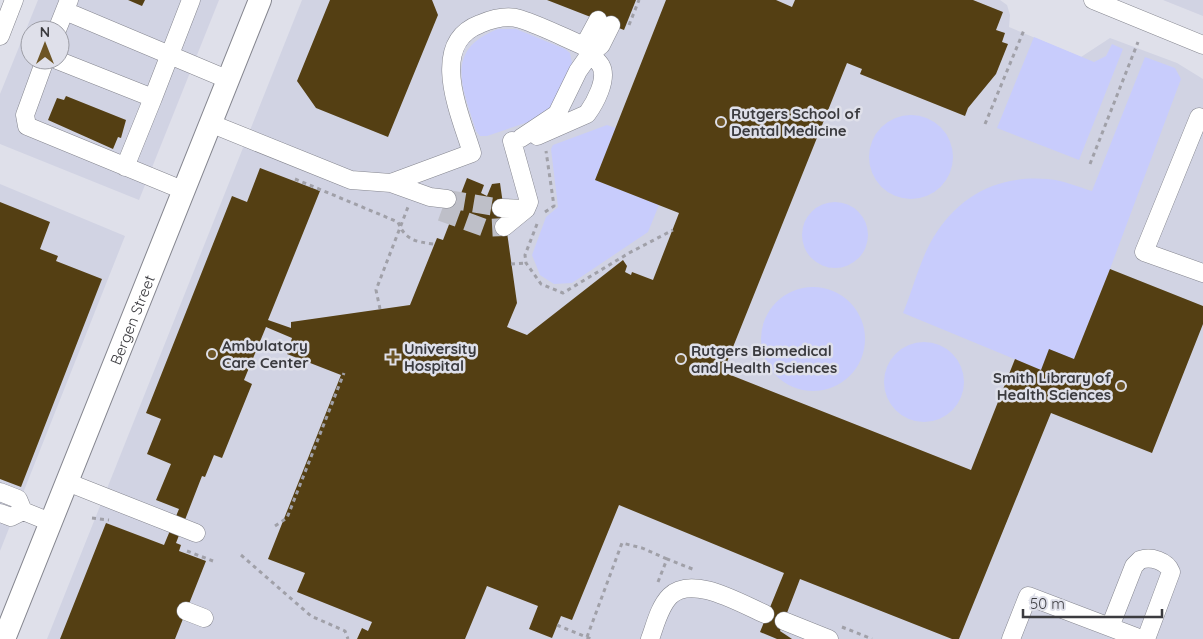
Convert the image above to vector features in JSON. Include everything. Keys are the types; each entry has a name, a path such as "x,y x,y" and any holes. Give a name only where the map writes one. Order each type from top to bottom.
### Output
{"main road":[{"name":"Bergen Street","path":"4,639 230,80 260,0"}],"street":[{"path":"0,36 14,0"},
{"path":"125,167 191,0"},
{"path":"1093,0 1136,8 1203,45"},
{"path":"61,20 67,5 230,80"},
{"path":"391,183 472,153 451,82 450,64 453,49 462,35 475,26 491,20 508,17 520,19 587,50 602,67 604,78 592,107 587,114 542,134 517,139"},
{"path":"517,139 557,114 587,50 601,45 604,23"},
{"path":"70,65 153,98"},
{"path":"41,70 25,115 27,126 185,191"},
{"path":"1203,119 1199,118 1144,252 1203,273"},
{"path":"212,124 351,180 391,183 439,202"},
{"path":"504,227 526,209 529,202 517,139"},
{"path":"501,208 526,209"},
{"path":"67,482 196,533"},
{"path":"0,492 18,499 23,511 50,522"},
{"path":"0,513 11,517 23,511"},
{"path":"1110,627 1136,564 1143,558 1151,558 1165,564 1171,572 1146,639"},
{"path":"650,639 666,602 675,592 686,588 706,590 765,614"},
{"path":"1011,639 1028,596 1141,639"},
{"path":"186,611 204,618"},
{"path":"784,621 829,639"}],"path":[{"path":"985,124 1024,30"},
{"path":"1090,164 1138,42"},
{"path":"545,145 554,206 539,215 525,255 526,263 541,284 563,293 629,253 672,230"},
{"path":"288,176 398,222 406,236 416,242 434,244"},
{"path":"380,309 376,290 409,204"},
{"path":"511,264 526,263"},
{"path":"275,526 287,518 344,373"},
{"path":"558,625 589,638 622,544 642,548 667,559"},
{"path":"241,555 311,616 344,631 348,639"}],"shaded area":[{"path":"38,0 219,0 139,200 0,144 0,94 20,45 20,70 70,70 70,20 30,20"},
{"name":"Rutgers Biomedical and Health Sciences","path":"302,0 1000,0 1007,5 1010,15 1009,27 1081,57 1110,38 1177,63 1203,79 1203,639 47,639"},
{"path":"1163,0 1203,0 1203,16"},
{"path":"498,29 516,29 565,49 570,53 572,63 551,108 534,120 487,136 480,136 476,131 466,100 462,72 463,59 470,48 481,38"},
{"path":"1034,37 1094,62 1106,56 1112,44 1123,49 1079,160 997,128"},
{"path":"1145,57 1175,68 1181,79 1110,269 1074,359 1041,370 903,313 920,265 933,238 943,223 968,199 996,185 1013,180 1048,179 1092,191"},
{"path":"903,115 919,115 935,122 946,133 953,149 950,173 941,187 935,192 919,199 903,199 887,192 876,181 869,165 869,149 876,133 887,122"},
{"path":"607,125 616,128 595,180 659,205 648,232 572,283 554,284 540,275 532,255 546,217 558,207 551,149 553,145"},
{"path":"0,184 125,236 0,551"},
{"path":"835,202 848,204 858,212 866,222 868,235 866,248 858,258 848,266 835,268 822,266 812,258 804,248 802,235 804,222 812,212 822,204"},
{"path":"813,287 833,291 850,302 861,319 865,339 861,359 850,376 833,387 813,391 793,387 776,376 765,359 761,339 765,319 776,302 793,291"},
{"path":"924,342 939,345 952,354 961,367 964,382 961,397 952,410 939,419 924,422 909,419 896,410 887,397 884,382 887,367 896,354 909,345"}],"building":[{"path":"128,0 145,0 142,6"},
{"path":"330,0 432,0 438,15 388,137 316,108 297,81"},
{"path":"547,0 636,0 624,30"},
{"path":"666,0 776,0 792,7 795,0 973,0 1003,12 996,30 1005,33 1002,42 1008,44 996,74 968,108 965,116 860,74 862,69 847,63 723,372 971,470 1015,359 1041,370 1049,349 1074,359 1110,269 1203,306 1203,324 1152,453 1051,413 959,639 952,639 800,579 780,631 792,639 777,639 760,632 784,573 619,505 572,620 561,616 552,638 529,629 538,606 487,586 465,639 357,639 362,628 368,631 372,622 297,592 305,573 268,559 341,375 287,354 292,338 266,327 244,380 252,384 222,458 214,455 205,477 202,476 176,543 181,545 179,551 206,561 175,639 60,639 106,523 164,545 179,509 156,500 171,464 147,454 161,419 146,413 232,196 247,202 260,168 320,191 268,320 291,328 291,322 410,305 437,238 443,240 467,178 484,185 481,193 487,196 492,184 500,183 517,303 507,327 527,335 623,260 627,266 625,272 631,275 632,272 653,280 679,213 595,180"},
{"path":"66,96 126,120 121,138 118,137 113,149 48,120 57,98 64,100"},
{"path":"0,202 50,222 40,249 58,256 56,261 102,279 21,487 0,479"}],"tunnel":[{"path":"447,199 501,208"},
{"path":"441,212 485,228 504,227"}],"place":[{"name":"Rutgers School of Dental Medicine","path":"721,122"},
{"name":"Ambulatory Care Center","path":"212,354"},
{"name":"University Hospital","path":"393,357"},
{"name":"Rutgers Biomedical and Health Sciences","path":"681,359"},
{"name":"Smith Library of Health Sciences","path":"1121,386"}]}
